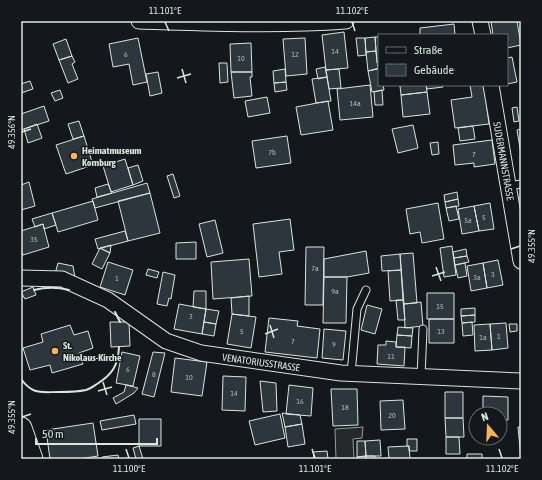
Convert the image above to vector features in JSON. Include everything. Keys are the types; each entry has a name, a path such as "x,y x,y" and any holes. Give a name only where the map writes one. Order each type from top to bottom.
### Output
{"main road":[{"path":"21,428 32,459"}],"street":[{"path":"139,21 311,24 346,21"},
{"path":"480,21 483,34"},
{"name":"SUDERMANNSTRASSE","path":"491,86 515,185 521,261"},
{"name":"VENATORIUSSTRASSE","path":"21,278 62,279 108,300 166,341 202,353 352,374 521,381"}],"lane":[{"path":"352,374 357,309 366,290"},
{"path":"421,377 423,330"}],"shaded area":[{"path":"363,427 362,438 353,439 354,459 336,459 335,429"}],"building":[{"path":"491,21 517,21 521,45 508,48 508,34 493,34"},
{"path":"454,24 455,34 420,34 420,28"},
{"path":"344,32 348,68 326,70 322,35"},
{"path":"375,37 378,37 377,63"},
{"path":"375,37 376,51 366,52 365,38"},
{"path":"138,38 147,82 133,85 129,64 113,67 109,44"},
{"path":"305,38 307,74 286,76 283,39"},
{"path":"356,38 365,38 366,55 358,56"},
{"path":"66,39 72,56 59,60 53,44"},
{"path":"251,43 252,72 231,72 230,44"},
{"path":"376,51 378,69 368,71 366,52"},
{"path":"72,56 75,62 72,64 78,79 68,83 59,60"},
{"path":"512,57 517,82 508,84 508,58"},
{"path":"219,63 227,63 228,82 220,83"},
{"path":"325,67 327,77 318,79 316,69"},
{"path":"378,68 378,86 383,86 384,90 372,92 368,71"},
{"path":"285,69 286,82 274,83 273,71"},
{"path":"339,69 341,88 329,89 326,70"},
{"path":"158,72 162,93 150,96 146,74"},
{"path":"231,72 252,72 252,77 250,77 252,96 234,98"},
{"path":"327,77 331,101 316,103 312,79"},
{"path":"30,81 33,89 21,93 21,84"},
{"path":"286,82 287,90 275,92 274,83"},
{"path":"370,85 373,117 340,120 337,89"},
{"path":"400,86 426,86 427,92 401,95"},
{"path":"426,86 443,86 443,87 427,89"},
{"path":"470,86 484,86 489,124 455,128 451,100 472,97"},
{"path":"60,90 63,98 55,101 51,93"},
{"path":"382,90 383,105 375,105 374,92"},
{"path":"427,92 430,114 403,117 401,95"},
{"path":"267,97 270,113 248,117 245,101"},
{"path":"328,101 333,130 301,135 296,107"},
{"path":"44,106 49,121 21,130 21,114"},
{"path":"517,107 519,121 514,122 512,108"},
{"path":"79,121 84,136 73,139 68,124"},
{"path":"37,124 42,138 28,143 24,129"},
{"path":"413,125 418,148 398,153 392,129"},
{"path":"473,126 475,139 460,141 458,128"},
{"path":"521,129 521,154 517,130"},
{"path":"84,136 93,165 66,174 56,145"},
{"path":"287,136 291,163 256,168 252,141"},
{"path":"492,140 495,164 474,167 474,163 455,165 453,145"},
{"path":"438,142 439,154 432,155 430,143"},
{"path":"125,159 133,185 111,192 103,166"},
{"path":"138,165 143,181 133,185 128,168"},
{"path":"173,174 180,196 174,198 167,176"},
{"path":"29,182 35,206 21,210 21,185"},
{"path":"147,183 150,193 95,208 92,199"},
{"path":"108,184 112,193 97,197 95,188"},
{"path":"457,192 458,199 445,202 444,195"},
{"path":"150,193 160,233 128,241 118,201"},
{"path":"458,199 459,206 446,208 445,202"},
{"path":"93,201 98,220 58,232 52,213"},
{"path":"438,203 444,239 422,243 420,232 410,234 406,209"},
{"path":"490,203 494,229 479,231 474,206"},
{"path":"456,206 459,219 449,221 446,208"},
{"path":"474,206 479,231 462,234 458,209"},
{"path":"52,213 56,225 44,229 43,224 35,227 32,219"},
{"path":"290,219 294,250 279,252 282,274 259,277 253,224"},
{"path":"215,220 223,253 207,257 199,224"},
{"path":"43,224 49,247 23,255 21,250 21,231"},
{"path":"125,231 128,241 98,249 95,239"},
{"path":"196,242 196,259 176,259 176,243"},
{"path":"111,245 110,253 100,248"},
{"path":"452,246 456,275 444,277 440,248"},
{"path":"306,247 324,247 323,305 305,305"},
{"path":"100,248 110,253 102,269 92,264"},
{"path":"466,249 467,256 454,258 453,252"},
{"path":"366,251 369,273 347,277 324,277 324,259"},
{"path":"413,253 417,303 404,304 400,254"},
{"path":"400,254 401,270 382,271 381,256"},
{"path":"467,256 469,262 455,265 454,258"},
{"path":"249,259 252,296 213,299 211,262"},
{"path":"498,260 503,285 487,288 483,263"},
{"path":"108,262 133,270 125,295 100,287"},
{"path":"58,263 73,266 75,278 55,274"},
{"path":"465,263 467,276 458,278 455,265"},
{"path":"483,263 487,288 471,291 467,266"},
{"path":"148,269 159,272 157,278 146,275"},
{"path":"401,270 403,300 390,301 388,271"},
{"path":"163,272 175,275 171,299 169,298 167,306 157,304"},
{"path":"324,277 347,277 346,323 323,323"},
{"path":"33,287 36,295 25,299 21,292"},
{"path":"194,291 206,291 206,309 193,307"},
{"path":"427,293 454,293 454,319 427,319"},
{"path":"249,296 249,316 232,314 231,298"},
{"path":"396,300 403,300 405,320 398,320"},
{"path":"421,302 423,326 405,328 404,304"},
{"path":"179,304 206,309 202,334 174,329"},
{"path":"367,305 382,309 375,334 361,330"},
{"path":"475,308 475,315 461,316 461,309"},
{"path":"206,309 219,311 216,324 204,322"},
{"path":"232,314 256,317 251,348 227,344"},
{"path":"475,315 475,322 462,323 461,316"},
{"path":"269,318 298,321 297,326 320,329 317,358 265,352"},
{"path":"429,319 454,319 454,343 429,343"},
{"path":"110,322 129,322 130,346 111,347"},
{"path":"204,322 216,324 214,336 202,334"},
{"path":"472,322 473,335 463,336 462,323"},
{"path":"506,323 508,348 492,350 490,324"},
{"path":"490,324 492,350 475,351 474,325"},
{"path":"509,324 517,324 517,331 510,332"},
{"name":"St. Nikolaus-Kirche","path":"70,325 74,335 88,331 93,348 79,353 83,364 52,373 50,365 30,370 23,348 43,342 41,334"},
{"path":"398,327 413,328 412,336 397,335"},
{"path":"324,329 346,331 343,360 322,358"},
{"path":"397,335 412,336 411,348 396,347"},
{"path":"386,341 396,342 396,347 405,347 404,366 377,364 378,345 386,345"},
{"path":"122,352 140,356 133,386 116,383"},
{"path":"153,352 165,353 154,397 142,394"},
{"path":"175,358 207,362 202,396 171,392"},
{"path":"223,376 246,377 245,411 222,410"},
{"path":"260,381 276,383 277,411 263,412"},
{"path":"126,385 138,388 134,393 116,404 113,398 124,392"},
{"path":"289,385 313,388 311,416 286,414"},
{"path":"331,389 357,389 358,425 333,426"},
{"path":"445,392 463,392 463,418 445,418"},
{"path":"483,396 508,397 508,406 483,406"},
{"path":"403,400 405,429 381,430 380,401"},
{"path":"282,413 300,415 302,424 285,427"},
{"path":"280,414 285,438 255,445 249,421"},
{"path":"134,415 136,424 102,430 100,421"},
{"path":"445,418 463,418 464,437 446,437"},
{"path":"139,419 161,419 161,446 139,446"},
{"path":"93,423 98,456 79,459 50,459 46,430"},
{"path":"302,424 305,444 288,447 285,427"},
{"path":"518,427 521,427 521,459"},
{"path":"446,437 459,437 460,454 446,454"},
{"path":"407,439 417,439 417,451 409,451"},
{"path":"380,440 381,456 366,456 365,441"},
{"path":"357,441 365,441 366,456 357,457"},
{"path":"139,446 143,459 136,459 133,448"},
{"path":"409,446 410,459 389,459 388,447"},
{"path":"327,451 328,459 314,459 313,452"},
{"path":"467,454 482,454 482,459 467,459"},
{"path":"118,455 119,459 102,459 102,457"},
{"path":"366,456 375,456 375,459 366,459"},
{"path":"366,456 366,459 357,459 357,457"}],"wall":[{"path":"34,290 43,288 60,288 69,290"},
{"path":"115,312 120,322"},
{"path":"21,379 29,388 37,392 69,392 87,390 111,373 116,364 119,347"}],"place":[{"name":"Heimatmuseum Kornburg","path":"74,156"},
{"name":"St. Nikolaus-Kirche","path":"55,351"}]}
